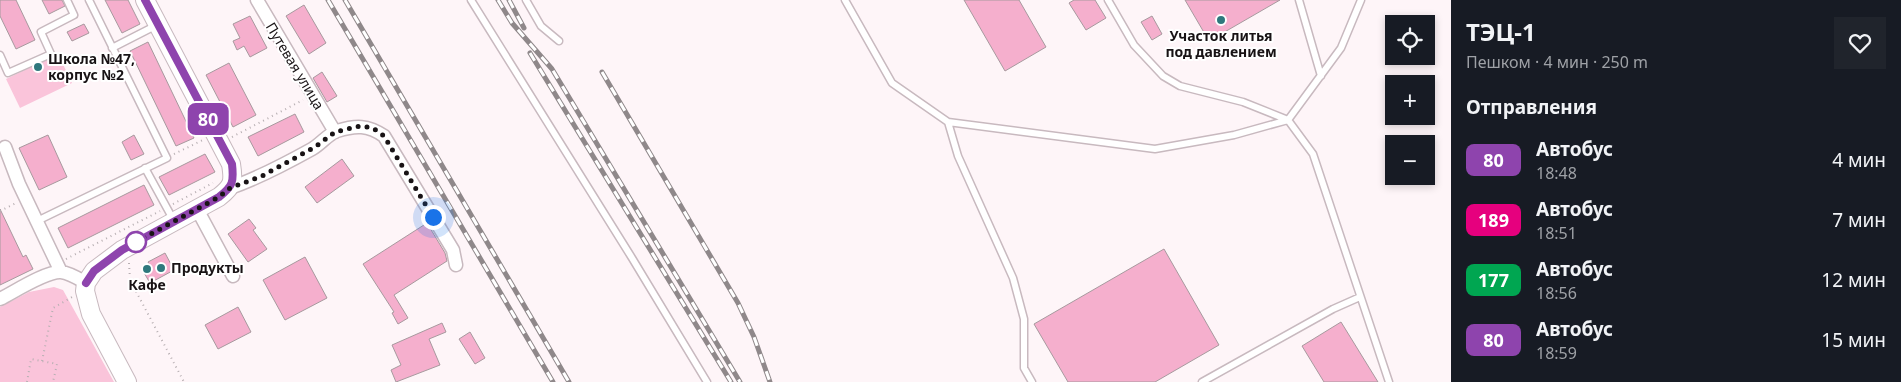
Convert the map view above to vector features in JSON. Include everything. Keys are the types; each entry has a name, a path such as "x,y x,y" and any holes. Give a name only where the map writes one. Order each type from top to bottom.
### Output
{"main road":[{"path":"127,382 91,314 86,287 94,271 170,215 197,209 219,197 224,184 234,177 232,164 145,0"}],"street":[{"name":"Путевая улица","path":"257,0 335,132"},
{"path":"224,184 262,176 315,147 335,132 360,126 373,128 384,136 453,250 456,265"},
{"path":"5,147 26,198 59,268 77,278 86,287"},
{"path":"197,209 233,276"},
{"path":"0,299 59,268"}],"lane":[{"path":"0,55 8,73 51,54 41,32 74,15 67,0"},
{"path":"37,221 167,158 89,0"},
{"path":"471,0 627,249 707,382"},
{"path":"526,0 542,26 559,41"},
{"path":"845,0 892,83 948,122 1155,149 1234,135 1288,120 1341,48 1361,0"},
{"path":"1108,0 1134,45 1163,76 1180,86 1243,102 1288,120 1312,154 1388,382"},
{"path":"1298,0 1321,76"},
{"path":"112,48 158,24"},
{"path":"948,122 958,156 1013,278 1024,319 1024,368 1032,382"},
{"path":"145,168 170,215"},
{"path":"1202,382 1333,309 1360,297"}],"path":[{"path":"167,158 215,134 227,139 313,95"},
{"path":"59,268 114,236 170,215 224,184"},
{"path":"0,211 26,198"},
{"path":"129,260 130,280 184,382"},
{"path":"42,361 53,308 86,287"},
{"path":"27,382 31,359 57,364 53,382"}],"shaded area":[{"path":"58,54 72,83 20,108 6,79"},
{"path":"54,287 63,290 114,382 0,382 0,307 29,292"}],"building":[{"path":"0,0 16,0 35,40 16,49 0,16"},
{"path":"42,0 62,0 65,6 49,14"},
{"path":"105,0 128,0 140,24 122,33"},
{"path":"964,0 1019,0 1046,47 1005,71"},
{"path":"1074,0 1095,0 1106,18 1086,30 1069,3"},
{"name":"Участок литья под давлением","path":"1185,0 1280,0 1209,41"},
{"path":"304,5 326,43 309,54 286,16"},
{"path":"250,16 267,48 250,57 244,46 237,50 233,41 240,38 233,24"},
{"path":"1152,16 1162,34 1152,40 1141,22"},
{"path":"84,24 89,33 72,41 67,32"},
{"path":"148,42 194,138 176,146 130,51"},
{"path":"229,63 256,115 233,127 206,75"},
{"path":"322,72 337,96 327,102 313,78"},
{"path":"295,114 304,132 258,156 248,137"},
{"path":"48,135 67,177 39,190 19,148"},
{"path":"134,135 144,154 131,160 122,142"},
{"path":"205,154 215,172 169,195 159,177"},
{"path":"342,159 354,176 317,203 305,187"},
{"path":"144,185 154,205 68,248 58,228"},
{"path":"0,209 23,257 26,255 33,269 0,285"},
{"path":"249,219 256,228 253,230 267,249 248,262 228,234"},
{"path":"427,223 445,253 447,261 394,295 408,318 398,324 392,313 394,312 363,264"},
{"path":"1164,249 1219,345 1155,382 1068,382 1034,324"},
{"name":"Продукты","path":"165,253 174,270 150,283 143,271 151,267 148,262"},
{"path":"305,257 327,298 285,320 263,280"},
{"path":"238,307 251,332 218,349 205,325"},
{"path":"1341,322 1378,382 1324,382 1302,346"},
{"path":"442,323 446,332 429,339 440,365 396,382 391,370 401,365 392,345"},
{"path":"470,332 485,358 475,364 459,339"}],"railway":[{"path":"328,0 553,382"},
{"path":"345,0 569,382"},
{"path":"498,0 512,23 552,69 740,382"},
{"path":"509,0 524,28"},
{"path":"530,53 731,382"},
{"path":"602,72 738,303 754,337 770,382"}],"bus line":[{"name":"80","path":"86,283 94,271 122,250 219,197 230,188 234,177 232,164 145,0"}],"place":[{"name":"Участок литья под давлением","path":"1221,20"},
{"name":"Школа №47, корпус №2","path":"38,67"},
{"name":"Продукты","path":"161,268"},
{"name":"Кафе","path":"147,269"}],"route":[{"path":"136,242 219,197 230,188 262,176 315,147 335,132 360,126 373,128 384,136 433,217"}]}
